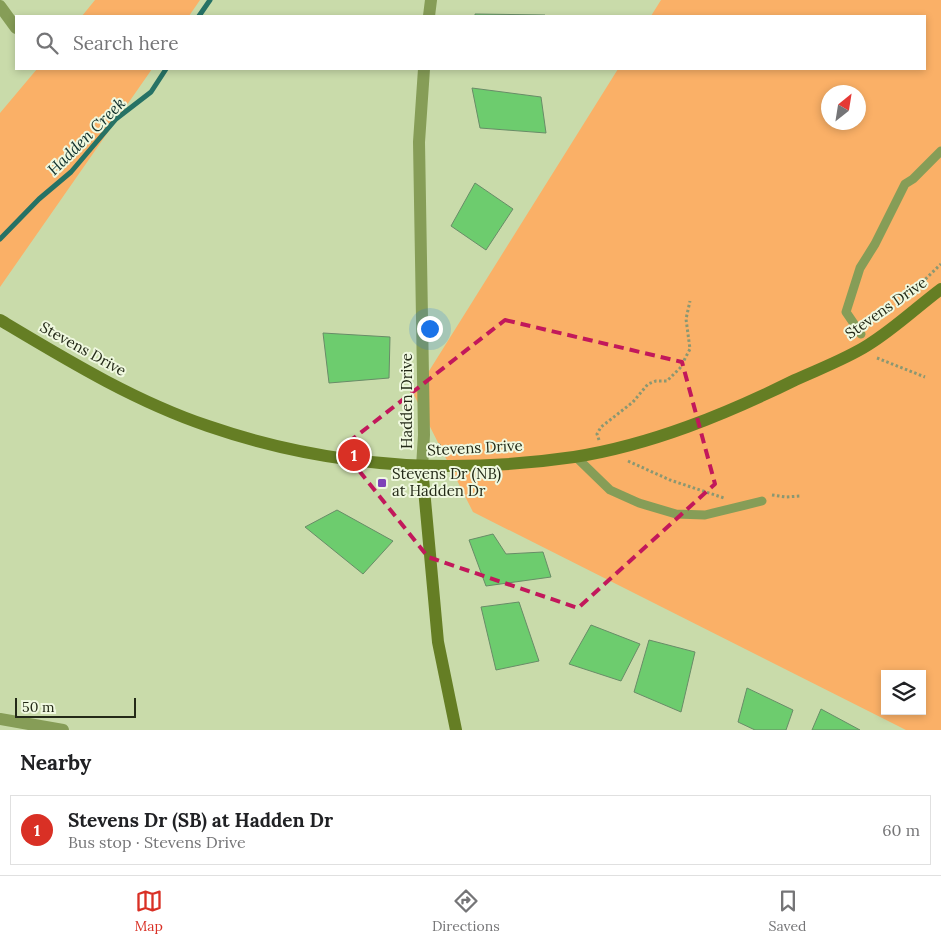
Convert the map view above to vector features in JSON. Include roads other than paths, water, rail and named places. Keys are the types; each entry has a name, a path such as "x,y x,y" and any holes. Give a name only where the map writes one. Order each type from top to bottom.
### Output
{"street":[{"path":"429,15 431,0"},
{"path":"0,6 15,27"},
{"name":"Hadden Drive","path":"424,70 419,142 424,435 422,467 438,642 456,730"},
{"name":"Stevens Drive","path":"0,320 103,380 163,409 246,438 336,459 422,467 490,465 576,457 678,430 750,402 868,345 941,289"},
{"path":"0,719 63,730"}],"lane":[{"path":"861,334 846,312 860,268 875,244 905,184 913,179 941,151"},
{"path":"576,457 610,490 639,503 676,514 705,515 764,498"}],"waterway":[{"name":"Hadden Creek","path":"200,15 210,0"},
{"name":"Hadden Creek","path":"0,239 39,199 71,172 116,119 151,92 165,70"}],"place":[{"name":"Stevens Dr (SB) at Hadden Dr","path":"354,455"},
{"name":"Stevens Dr (NB) at Hadden Dr","path":"382,483"}]}
